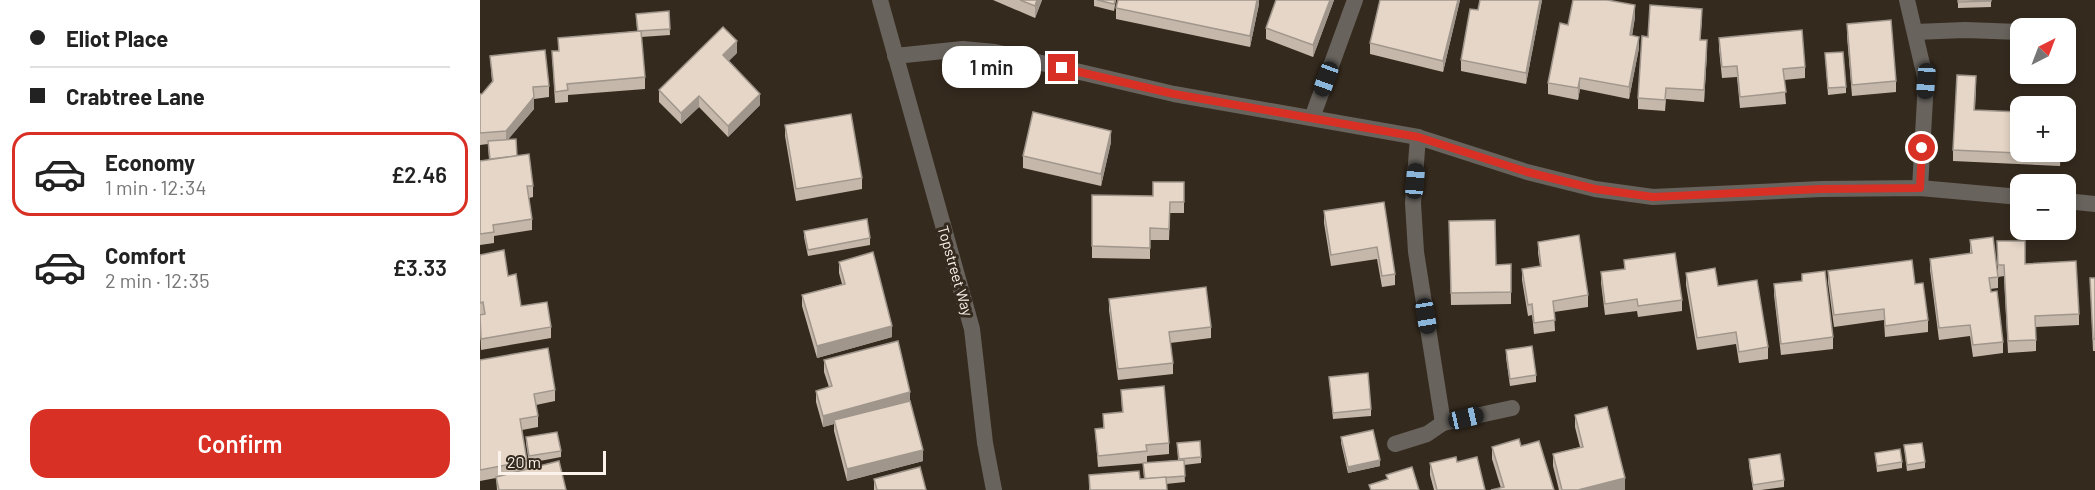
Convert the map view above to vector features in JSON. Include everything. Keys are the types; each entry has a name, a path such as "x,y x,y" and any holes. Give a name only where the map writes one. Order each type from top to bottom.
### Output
{"street":[{"name":"Topstreet Way","path":"880,0 972,329 985,443 994,490"},
{"path":"1312,118 1355,0"},
{"path":"1906,0 1926,81 1920,188"},
{"path":"1915,32 1965,30 2010,32"},
{"path":"895,56 963,49 995,52 1174,94 1418,137 1527,172 1583,186 1653,197 1821,189 1920,188 2010,196"},
{"path":"1418,137 1413,203 1416,252 1443,423"},
{"path":"2076,202 2095,204"},
{"path":"1395,444 1427,434 1443,423 1512,408"}],"building":[{"path":"1020,0 1037,0 1035,6"},
{"path":"1097,0 1115,0 1114,4"},
{"path":"1118,0 1257,0 1250,36 1116,8"},
{"path":"1276,0 1330,0 1313,45 1266,28"},
{"path":"1380,0 1458,0 1443,61 1370,43"},
{"path":"1480,0 1540,0 1526,73 1461,60 1470,9 1478,10"},
{"path":"1573,0 1607,0 1635,5 1630,35 1639,37 1629,87 1580,78 1578,88 1548,83 1560,23 1568,25"},
{"path":"1958,0 1991,0 1991,1 1958,2"},
{"path":"1650,5 1702,9 1700,40 1707,40 1704,90 1666,88 1665,100 1638,98 1642,36 1648,37"},
{"path":"669,11 670,29 638,31 636,14"},
{"path":"1891,20 1896,81 1852,85 1847,24"},
{"path":"723,27 737,41 723,55 760,94 728,126 699,96 681,113 659,90"},
{"path":"1802,30 1805,67 1783,69 1786,92 1740,97 1737,66 1722,67 1719,38"},
{"path":"641,31 645,77 567,84 568,90 555,92 552,51 559,51 558,38"},
{"path":"545,50 549,86 533,87 534,97 506,131 480,133 480,94 493,81 490,56"},
{"path":"1843,52 1846,87 1828,88 1825,53"},
{"path":"1957,75 1976,76 1974,110 2010,112 2010,153 1953,150"},
{"path":"1033,112 1111,131 1101,174 1023,156"},
{"path":"851,114 862,178 796,189 785,125"},
{"path":"516,139 517,156 490,159 488,141"},
{"path":"529,154 533,186 527,186 532,219 493,225 494,232 480,234 480,161"},
{"path":"1153,182 1184,182 1184,202 1170,202 1169,229 1150,228 1150,248 1092,246 1092,195 1153,196"},
{"path":"1384,202 1395,274 1382,276 1377,247 1331,255 1324,211"},
{"path":"867,219 870,238 808,250 804,231"},
{"path":"1495,220 1496,265 1511,264 1511,292 1451,293 1449,221"},
{"path":"1579,235 1588,295 1553,301 1555,320 1534,323 1532,304 1528,305 1522,269 1541,266 1538,242"},
{"path":"1993,237 1998,277 1989,278 1991,292 1997,291 2003,342 1973,345 1970,325 1939,328 1930,259 1972,253 1970,240"},
{"path":"1997,241 2025,241 2025,264 2076,261 2079,314 2035,316 2036,340 2008,341 2004,265 1998,265"},
{"path":"504,250 508,276 516,274 521,306 547,302 551,327 481,339 480,315 485,314 483,302 480,303 480,255"},
{"path":"873,252 892,326 817,346 802,295 845,284 839,262"},
{"path":"1675,253 1682,300 1638,306 1637,299 1605,304 1601,272 1625,269 1624,260"},
{"path":"1912,260 1915,284 1923,283 1928,320 1885,326 1884,309 1834,315 1828,271"},
{"path":"1715,268 1718,286 1757,280 1768,347 1739,352 1736,332 1697,338 1686,273"},
{"path":"1825,271 1833,337 1781,344 1774,284 1802,281 1802,274"},
{"path":"2090,278 2095,278 2095,339 2093,339"},
{"path":"1206,287 1211,327 1169,332 1173,363 1118,369 1109,299"},
{"path":"898,341 910,392 823,416 816,391 832,386 824,360"},
{"path":"1532,346 1536,375 1510,379 1506,350"},
{"path":"548,348 555,390 534,394 538,416 520,419 527,461 480,470 480,360"},
{"path":"1368,373 1371,409 1333,413 1329,377"},
{"path":"1164,386 1169,443 1146,445 1147,451 1098,456 1095,429 1104,428 1103,414 1123,412 1121,390"},
{"path":"910,401 923,450 847,469 834,420"},
{"path":"1607,407 1625,478 1578,490 1562,490 1553,454 1583,447 1575,415"},
{"path":"1373,430 1380,460 1348,467 1341,437"},
{"path":"557,432 561,451 529,456 526,437"},
{"path":"1519,439 1521,446 1539,441 1554,490 1491,490 1504,487 1492,447"},
{"path":"1200,441 1201,457 1179,459 1177,443"},
{"path":"1922,443 1925,462 1907,465 1904,445"},
{"path":"1900,449 1902,462 1877,466 1875,453"},
{"path":"1780,454 1784,480 1753,485 1749,459"},
{"path":"1456,457 1457,462 1477,457 1485,490 1437,490 1430,463"},
{"path":"1184,460 1185,476 1145,479 1143,463"},
{"path":"559,461 566,490 499,490 496,477"},
{"path":"920,467 926,490 877,490 874,479"},
{"path":"1412,467 1419,490 1371,490 1369,485 1388,479 1386,475"},
{"path":"1139,471 1140,479 1166,477 1167,490 1090,490 1089,475"}],"route":[{"path":"1062,68 1174,94 1418,137 1527,172 1595,189 1653,197 1821,189 1920,188 1922,148"}]}
